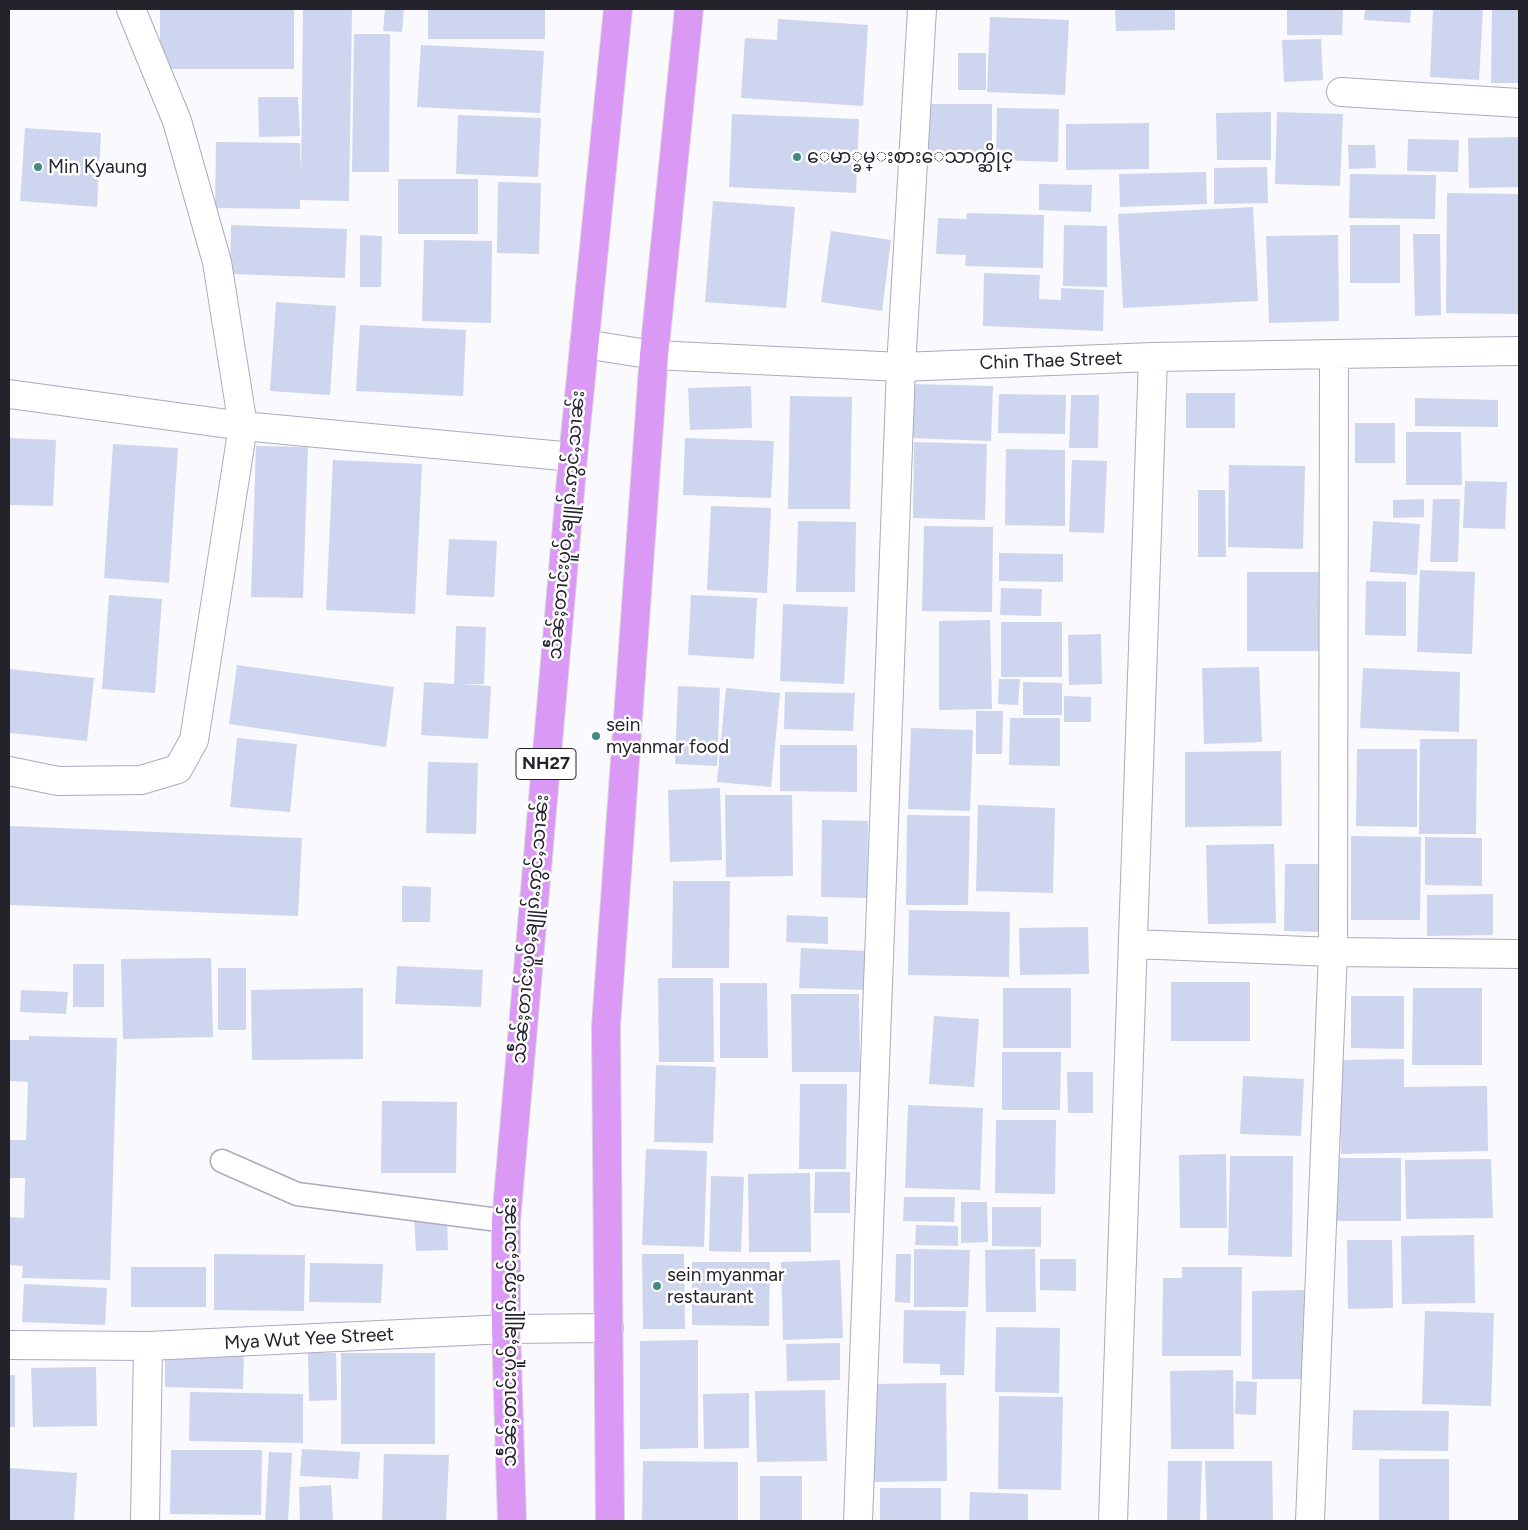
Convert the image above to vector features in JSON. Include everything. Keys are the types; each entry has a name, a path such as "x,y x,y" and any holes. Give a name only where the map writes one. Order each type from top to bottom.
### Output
{"highway":[{"name":"သဵႅၼ်ႈတၢင်းပူဝ်ႇၶျူၵ်ႉဢွင်ႇသၢၼ်း","path":"512,1521 506,1329 506,1221 573,457 618,9"},
{"path":"610,1521 606,1026 654,355 690,9"}],"street":[{"path":"9,771 58,781 141,780 178,770 194,740 243,426 216,262 177,121 131,9"},
{"path":"858,1521 901,367 922,9"},
{"path":"1341,92 1519,103"},
{"name":"Chin Thae Street","path":"584,344 654,355 901,367 1153,357 1519,351"},
{"path":"1310,1521 1333,952 1334,354"},
{"path":"1113,1521 1153,357"},
{"path":"9,394 243,426 573,457"},
{"path":"1133,944 1333,952 1519,954"},
{"name":"Mya Wut Yee Street","path":"9,1345 148,1346 506,1329 609,1328"},
{"path":"145,1521 148,1346"}],"lane":[{"path":"222,1161 297,1194 506,1221"}],"building":[{"path":"303,9 352,9 349,201 300,200 300,209 215,208 216,142 300,143 301,175"},
{"path":"385,9 404,9 402,32 383,31"},
{"path":"428,9 545,9 545,39 428,39"},
{"path":"1115,9 1175,9 1175,30 1116,31"},
{"path":"1287,9 1343,9 1342,35 1287,35"},
{"path":"1365,9 1411,9 1410,23 1364,20"},
{"path":"1433,9 1483,9 1479,80 1430,77"},
{"path":"1492,9 1519,9 1519,83 1491,83"},
{"path":"160,10 294,10 294,69 160,69"},
{"path":"990,17 1069,20 1065,95 987,92"},
{"path":"778,19 868,25 863,106 741,98 745,38 777,40"},
{"path":"354,34 390,34 389,172 352,172"},
{"path":"1321,39 1323,80 1284,82 1282,40"},
{"path":"421,45 544,51 540,113 417,107"},
{"path":"958,53 986,53 986,90 958,90"},
{"path":"258,97 298,97 300,136 259,137"},
{"path":"929,104 992,104 992,154 929,154"},
{"path":"997,108 1059,109 1058,162 996,160"},
{"path":"1271,112 1271,160 1217,160 1216,113"},
{"path":"1277,112 1343,114 1340,186 1275,184"},
{"path":"732,114 859,119 856,193 729,187"},
{"path":"458,115 541,118 538,177 456,174"},
{"path":"1149,123 1149,169 1066,170 1066,124"},
{"path":"25,128 101,133 97,207 20,201"},
{"path":"1519,137 1519,187 1469,188 1468,138"},
{"path":"1408,139 1459,140 1458,172 1407,171"},
{"path":"1348,145 1375,145 1376,168 1349,169"},
{"path":"1267,167 1268,203 1214,204 1214,168"},
{"path":"1206,172 1207,204 1120,207 1119,174"},
{"path":"1350,174 1436,175 1435,219 1349,218"},
{"path":"398,179 478,179 478,234 398,234"},
{"path":"498,182 541,183 539,254 497,253"},
{"path":"1039,184 1092,185 1091,212 1039,210"},
{"path":"1447,193 1519,194 1519,314 1446,313"},
{"path":"713,201 795,207 786,308 705,302"},
{"path":"1253,207 1258,301 1123,308 1118,214"},
{"path":"967,213 1044,215 1043,268 965,266 966,255 936,254 938,218 966,219"},
{"path":"231,225 347,229 345,278 230,274"},
{"path":"1064,225 1107,226 1107,287 1063,286"},
{"path":"1350,225 1400,225 1400,283 1350,283"},
{"path":"831,231 891,240 882,311 821,302"},
{"path":"1413,234 1440,234 1441,315 1415,316"},
{"path":"360,235 382,236 381,287 360,287"},
{"path":"1338,235 1339,321 1269,323 1266,236"},
{"path":"424,240 492,241 491,323 422,321"},
{"path":"984,273 1040,275 1039,299 1061,300 1061,288 1104,290 1103,331 983,326"},
{"path":"276,302 336,306 330,395 270,391"},
{"path":"360,325 466,330 463,396 356,391"},
{"path":"912,384 993,386 991,441 910,438"},
{"path":"751,386 752,428 690,430 688,388"},
{"path":"1186,393 1235,393 1235,428 1186,428"},
{"path":"999,394 1066,395 1065,434 998,433"},
{"path":"1071,395 1099,395 1098,448 1069,448"},
{"path":"790,396 852,397 850,509 788,509"},
{"path":"1415,398 1498,400 1498,427 1415,426"},
{"path":"1355,423 1395,423 1395,463 1355,463"},
{"path":"1406,432 1461,432 1462,485 1406,485"},
{"path":"9,438 56,440 53,506 9,505"},
{"path":"685,438 774,441 771,498 683,495"},
{"path":"914,442 987,444 985,520 913,518"},
{"path":"113,444 178,448 169,583 104,578"},
{"path":"256,446 308,447 303,598 251,597"},
{"path":"1006,449 1065,450 1065,526 1005,525"},
{"path":"333,460 422,464 415,614 326,610"},
{"path":"1072,460 1107,461 1104,533 1069,532"},
{"path":"1229,465 1305,466 1303,549 1228,547"},
{"path":"1465,481 1507,482 1505,529 1463,528"},
{"path":"1198,490 1225,490 1226,557 1198,557"},
{"path":"1424,499 1424,517 1393,518 1393,500"},
{"path":"1433,499 1460,499 1458,562 1430,562"},
{"path":"711,506 771,508 767,593 707,590"},
{"path":"798,521 856,522 855,592 796,592"},
{"path":"1373,521 1420,524 1417,575 1370,572"},
{"path":"924,526 993,527 992,612 922,611"},
{"path":"449,539 497,541 494,597 446,595"},
{"path":"999,553 1063,554 1063,582 999,581"},
{"path":"1420,570 1475,572 1472,654 1417,652"},
{"path":"1247,572 1322,572 1322,651 1247,651"},
{"path":"1366,581 1406,582 1406,636 1365,635"},
{"path":"1001,588 1042,589 1041,616 1000,615"},
{"path":"109,595 162,599 155,693 102,689"},
{"path":"691,595 757,598 754,659 688,655"},
{"path":"783,604 848,607 844,684 780,681"},
{"path":"990,620 992,709 939,710 939,621"},
{"path":"1001,622 1062,622 1062,677 1001,677"},
{"path":"456,626 486,627 484,684 464,684 491,686 488,739 421,735 424,682 454,684"},
{"path":"1101,634 1102,684 1069,685 1068,635"},
{"path":"237,665 394,687 386,747 229,724"},
{"path":"1259,667 1262,742 1204,744 1202,668"},
{"path":"1363,668 1460,672 1459,732 1360,728"},
{"path":"9,669 94,678 87,741 9,733"},
{"path":"999,679 1020,679 1018,705 998,704"},
{"path":"1023,682 1062,683 1062,715 1023,715"},
{"path":"678,686 720,688 717,766 675,764"},
{"path":"726,688 780,693 771,787 717,782"},
{"path":"785,692 855,693 853,731 784,729"},
{"path":"1064,696 1091,697 1091,722 1064,722"},
{"path":"976,711 1003,711 1002,754 976,754"},
{"path":"1010,718 1060,718 1060,766 1009,765"},
{"path":"911,728 973,730 970,811 908,809"},
{"path":"237,738 297,744 290,812 230,807"},
{"path":"1420,739 1477,739 1476,834 1419,834"},
{"path":"780,745 857,745 857,792 780,791"},
{"path":"1357,749 1417,749 1417,827 1356,826"},
{"path":"1281,751 1282,826 1185,827 1185,752"},
{"path":"428,762 478,763 476,834 426,833"},
{"path":"720,788 722,860 670,862 668,790"},
{"path":"725,795 792,795 793,876 726,877"},
{"path":"978,805 1055,808 1053,893 976,891"},
{"path":"907,815 970,816 968,905 906,905"},
{"path":"822,820 868,821 867,898 821,897"},
{"path":"10,826 302,838 298,916 9,905"},
{"path":"1351,836 1421,837 1420,920 1351,920"},
{"path":"1425,837 1482,838 1482,886 1425,885"},
{"path":"1274,844 1276,923 1208,924 1206,845"},
{"path":"1285,864 1325,864 1325,932 1284,931"},
{"path":"673,881 730,881 729,968 672,968"},
{"path":"402,886 431,887 430,922 402,922"},
{"path":"1493,894 1493,935 1427,936 1427,895"},
{"path":"909,910 1010,912 1009,977 908,975"},
{"path":"787,915 828,917 828,944 786,942"},
{"path":"1088,927 1089,974 1020,975 1019,928"},
{"path":"801,948 867,951 865,990 799,988"},
{"path":"211,958 213,1037 123,1039 121,959"},
{"path":"73,964 104,964 104,1007 73,1007"},
{"path":"397,966 483,970 481,1007 395,1004"},
{"path":"218,968 246,968 246,1030 218,1030"},
{"path":"658,978 713,978 714,1062 659,1062"},
{"path":"1171,982 1250,982 1250,1041 1171,1041"},
{"path":"720,983 767,983 768,1058 720,1058"},
{"path":"363,988 363,1059 252,1060 251,990"},
{"path":"1003,988 1071,988 1071,1048 1003,1048"},
{"path":"1413,988 1482,988 1482,1065 1412,1065"},
{"path":"21,990 68,992 66,1014 20,1012"},
{"path":"791,994 859,994 860,1072 792,1072"},
{"path":"1351,996 1404,996 1404,1049 1351,1048"},
{"path":"934,1016 979,1019 974,1087 929,1084"},
{"path":"29,1036 117,1038 110,1280 22,1278 23,1266 9,1265 9,1217 24,1218 25,1178 9,1178 9,1140 26,1140 28,1082 9,1081 9,1040 29,1040"},
{"path":"1002,1052 1061,1052 1060,1110 1002,1110"},
{"path":"1404,1059 1404,1087 1487,1086 1488,1151 1341,1154 1339,1060"},
{"path":"656,1065 716,1067 713,1143 654,1142"},
{"path":"1067,1072 1093,1072 1093,1113 1068,1113"},
{"path":"1243,1076 1304,1079 1301,1136 1240,1134"},
{"path":"800,1084 847,1084 846,1169 799,1169"},
{"path":"382,1101 457,1102 456,1173 381,1173"},
{"path":"908,1105 983,1108 980,1190 905,1188"},
{"path":"996,1120 1056,1120 1055,1194 995,1193"},
{"path":"646,1149 707,1151 704,1247 642,1245"},
{"path":"1226,1154 1227,1228 1180,1228 1179,1155"},
{"path":"1230,1156 1293,1156 1292,1257 1228,1255"},
{"path":"1336,1158 1401,1158 1401,1221 1336,1221"},
{"path":"1491,1159 1493,1218 1406,1219 1405,1160"},
{"path":"815,1172 850,1172 850,1213 814,1213"},
{"path":"810,1173 811,1252 749,1252 748,1174"},
{"path":"711,1176 744,1177 741,1252 709,1251"},
{"path":"904,1197 955,1197 954,1222 903,1221"},
{"path":"961,1202 987,1202 988,1242 961,1243"},
{"path":"992,1207 1041,1207 1041,1247 992,1246"},
{"path":"447,1216 448,1250 416,1251 414,1218"},
{"path":"916,1225 958,1226 958,1246 915,1245"},
{"path":"1474,1235 1475,1303 1402,1304 1401,1236"},
{"path":"1347,1240 1392,1240 1393,1308 1348,1309"},
{"path":"914,1249 970,1250 968,1307 914,1307"},
{"path":"1035,1249 1036,1312 986,1312 985,1250"},
{"path":"214,1254 305,1255 304,1311 214,1310"},
{"path":"642,1254 684,1254 685,1329 643,1329"},
{"path":"896,1254 911,1254 910,1303 895,1302"},
{"path":"1040,1259 1076,1259 1076,1291 1040,1290"},
{"path":"840,1260 843,1338 783,1340 781,1262"},
{"path":"692,1262 770,1262 769,1326 692,1325"},
{"path":"310,1263 383,1264 381,1303 309,1302"},
{"path":"131,1267 206,1267 206,1307 131,1307"},
{"path":"1182,1267 1242,1267 1241,1356 1162,1356 1163,1278 1182,1278"},
{"path":"24,1284 107,1288 105,1325 22,1322"},
{"path":"1304,1290 1306,1379 1252,1379 1252,1291"},
{"path":"904,1310 966,1311 964,1375 940,1375 940,1364 903,1363"},
{"path":"1425,1311 1494,1313 1491,1406 1422,1404"},
{"path":"996,1327 1060,1328 1059,1393 995,1392"},
{"path":"698,1340 698,1448 640,1449 640,1341"},
{"path":"840,1343 840,1380 787,1381 786,1344"},
{"path":"165,1353 244,1355 243,1389 165,1387"},
{"path":"308,1353 336,1353 337,1400 309,1401"},
{"path":"341,1353 435,1353 435,1444 341,1444"},
{"path":"96,1367 97,1426 33,1427 31,1368"},
{"path":"1233,1370 1234,1449 1171,1449 1170,1371"},
{"path":"9,1375 15,1375 15,1427 9,1427"},
{"path":"1236,1381 1257,1382 1256,1415 1235,1414"},
{"path":"946,1383 947,1481 874,1482 873,1384"},
{"path":"825,1390 827,1461 757,1462 755,1391"},
{"path":"190,1392 303,1394 303,1443 189,1441"},
{"path":"749,1393 749,1448 704,1449 703,1394"},
{"path":"999,1396 1063,1397 1061,1490 998,1489"},
{"path":"1353,1410 1449,1411 1448,1451 1352,1450"},
{"path":"302,1449 360,1452 358,1479 300,1476"},
{"path":"171,1450 262,1450 261,1515 170,1514"},
{"path":"269,1452 292,1453 288,1521 265,1521"},
{"path":"384,1454 449,1455 446,1521 382,1521"},
{"path":"1379,1459 1449,1459 1449,1521 1379,1521"},
{"path":"643,1461 738,1462 738,1521 642,1521"},
{"path":"1168,1461 1202,1461 1200,1521 1167,1521"},
{"path":"1205,1461 1272,1461 1273,1521 1207,1521"},
{"path":"9,1468 77,1473 74,1521 9,1521"},
{"path":"760,1476 802,1476 802,1521 760,1521"},
{"path":"331,1485 333,1520 300,1521 299,1487"},
{"path":"880,1488 941,1488 941,1521 880,1521"},
{"path":"970,1492 1028,1494 1028,1521 969,1521"}],"place":[{"name":"ေမာ္ခမ္းစားေသာက္ဆိုင္","path":"797,157"},
{"name":"Min Kyaung","path":"38,167"},
{"name":"sein myanmar food","path":"596,736"},
{"name":"sein myanmar restaurant","path":"657,1286"}]}
